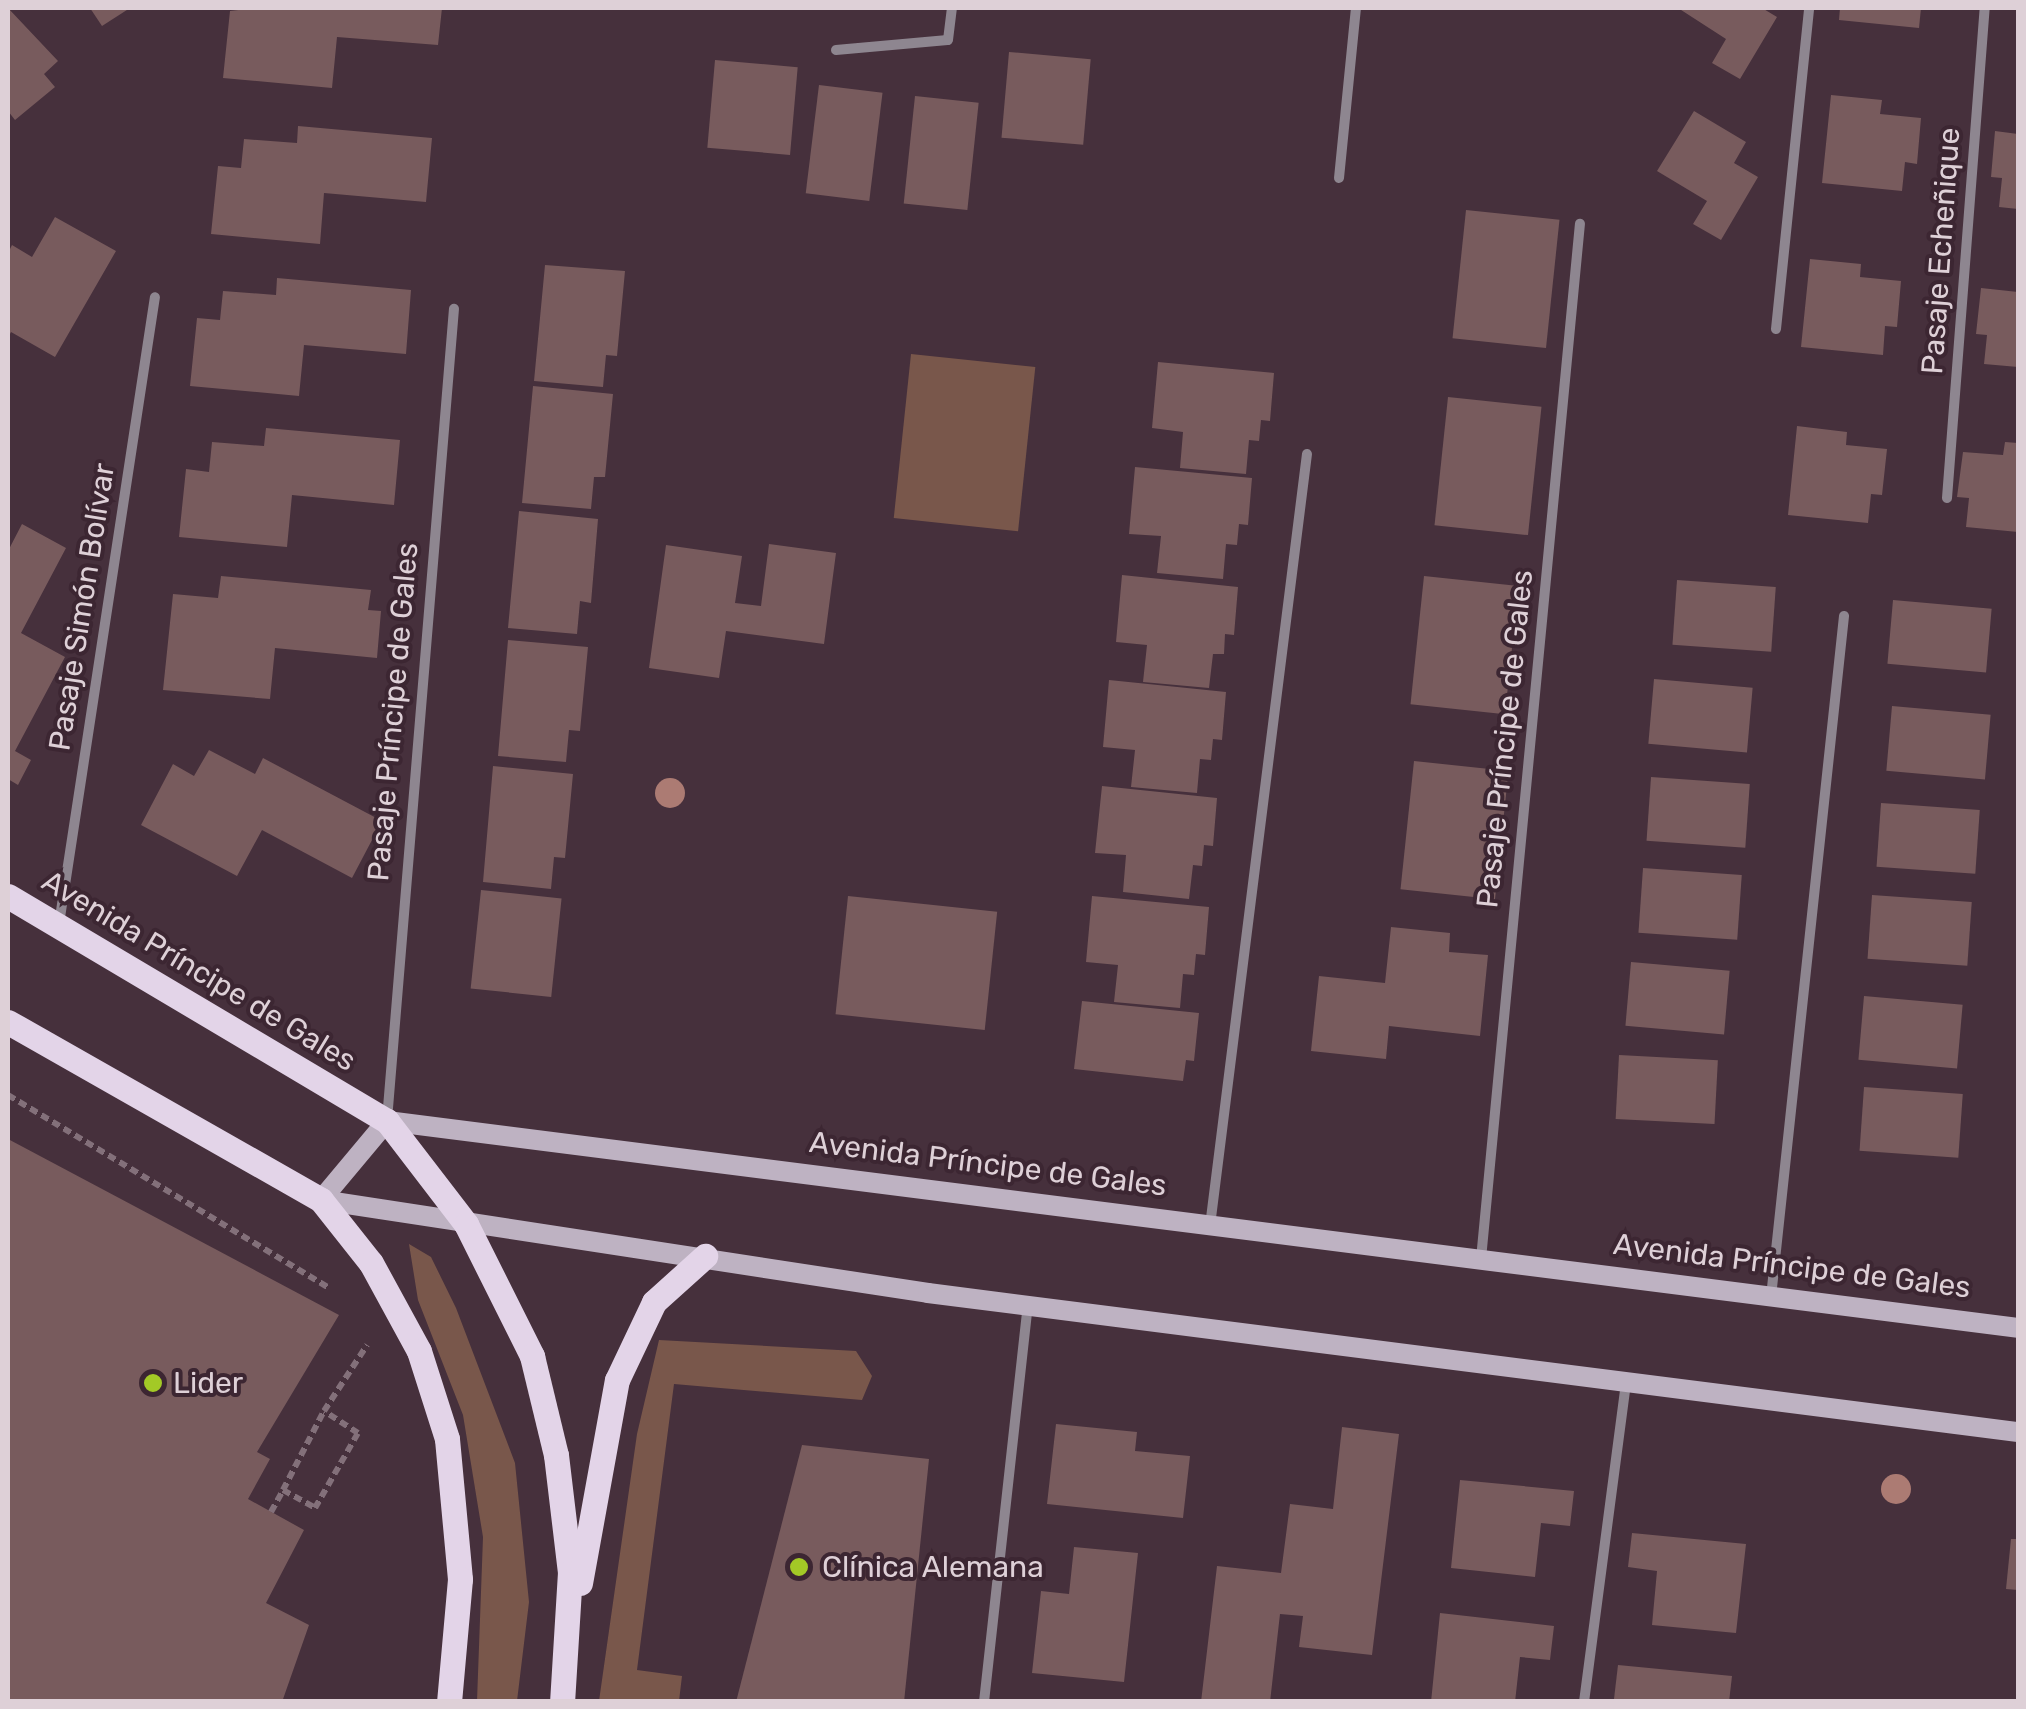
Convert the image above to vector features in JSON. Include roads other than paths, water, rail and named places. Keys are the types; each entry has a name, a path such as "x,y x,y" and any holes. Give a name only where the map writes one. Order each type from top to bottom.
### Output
{"main road":[{"name":"Avenida Príncipe de Gales","path":"8,896 387,1121 2018,1328"},
{"path":"8,1022 321,1200 1028,1306 2018,1432"},
{"path":"321,1200 387,1121 466,1224 508,1303 543,1391 566,1521 568,1647"},
{"path":"321,1200 395,1302 437,1399 456,1489 460,1579 449,1702"},
{"path":"562,1702 568,1647 617,1380 654,1302 705,1256"}],"street":[{"path":"836,50 948,40 952,8"},
{"path":"1339,178 1356,8"},
{"path":"1776,329 1809,8"},
{"name":"Pasaje Echeñique","path":"1947,498 1985,8"},
{"name":"Pasaje Príncipe de Gales","path":"1482,1259 1580,224"},
{"name":"Pasaje Simón Bolívar","path":"59,925 155,297"},
{"name":"Pasaje Príncipe de Gales","path":"387,1121 454,309"},
{"path":"1210,1226 1307,454"},
{"path":"1771,1297 1844,616"},
{"path":"984,1702 1028,1306"},
{"path":"1584,1702 1626,1382"}],"place":[{"name":"Lider","path":"153,1383"},
{"name":"Clínica Alemana","path":"799,1567"}]}
